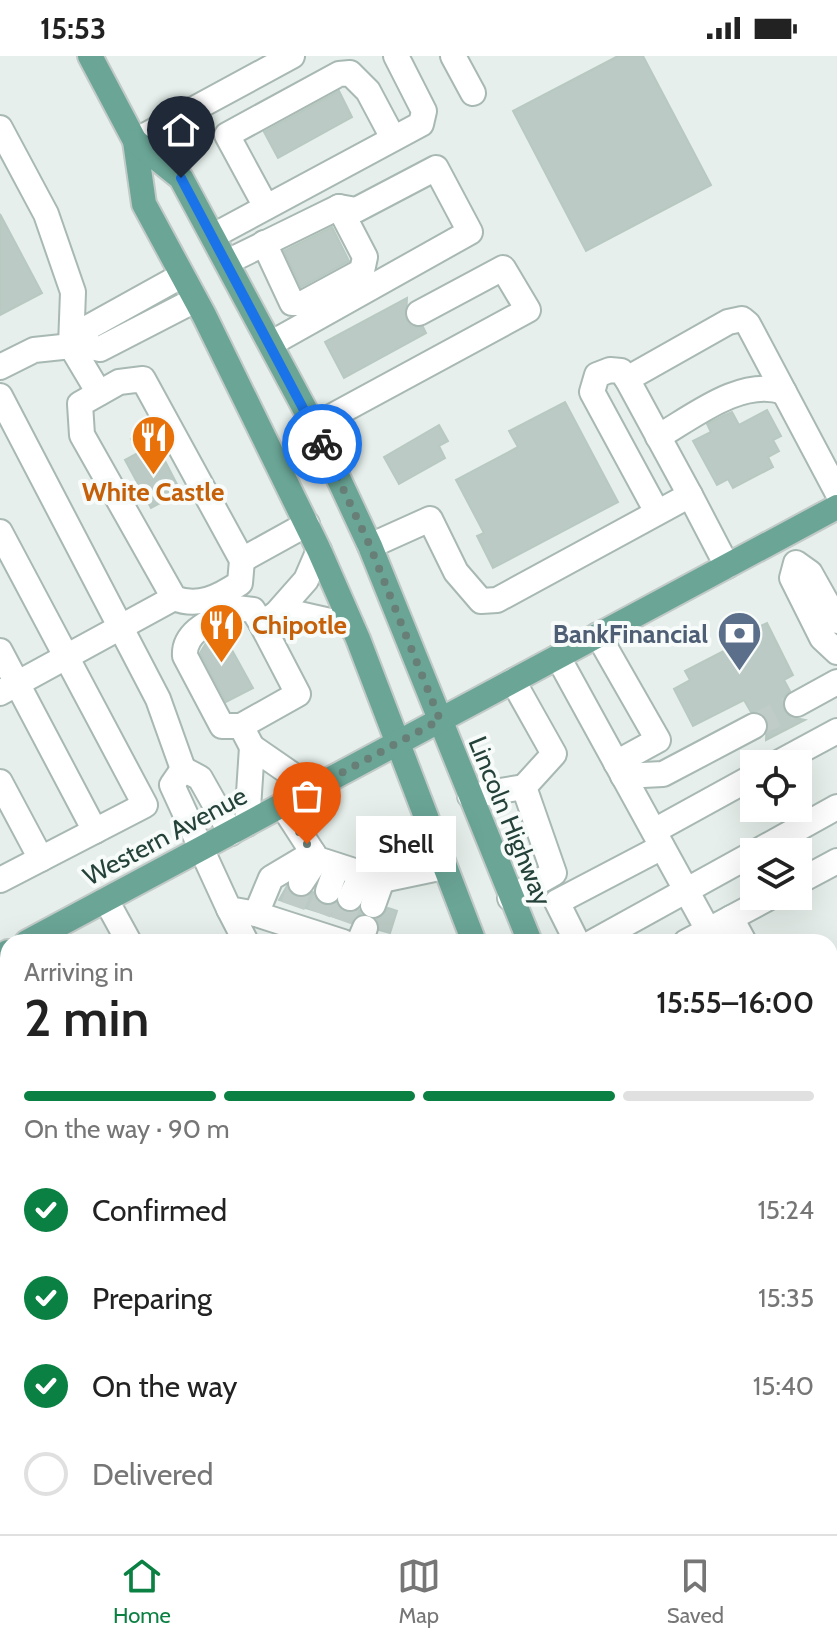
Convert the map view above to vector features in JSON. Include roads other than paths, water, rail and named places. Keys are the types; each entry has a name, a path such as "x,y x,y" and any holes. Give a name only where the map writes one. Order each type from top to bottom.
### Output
{"main road":[{"path":"90,56 135,141 144,204 307,524 352,626 471,934"},
{"name":"Lincoln Highway","path":"135,141 181,178 314,426 370,546 526,934"},
{"name":"Western Avenue","path":"42,934 837,507"}],"street":[{"path":"135,141 292,56"},
{"path":"213,236 421,124 424,111 396,56"},
{"path":"453,56 473,93"},
{"path":"266,207 227,135 339,74 350,73 368,91 393,138"},
{"path":"0,128 46,214 73,292 76,346 99,393"},
{"path":"227,262 436,168 470,232 272,343"},
{"path":"264,243 292,303 303,303 362,271 365,257 347,208"},
{"path":"347,208 391,276"},
{"path":"314,426 528,310 503,268 419,313"},
{"path":"76,346 89,327 181,276"},
{"path":"0,367 34,350 76,346 100,349 195,300"},
{"path":"627,379 728,322 742,319 748,324 837,492"},
{"path":"657,512 592,392 597,375 610,370 621,371 627,379 727,566"},
{"path":"143,379 242,560 240,583 220,596 189,604 174,598 82,435 80,404 119,382 143,379"},
{"path":"658,437 736,395 770,387 784,392"},
{"path":"0,396 158,699 183,769 200,778 239,828"},
{"path":"370,546 430,519 456,572 481,601 497,600 690,495"},
{"path":"242,560 307,524"},
{"path":"0,532 145,805 0,880"},
{"path":"782,536 796,563 810,573 837,621"},
{"path":"263,616 306,580 319,550"},
{"path":"796,563 792,578 822,638 837,652"},
{"path":"8,688 174,598"},
{"path":"313,789 246,736 222,726 185,656 184,646 190,635 236,608 263,616 299,614 352,626"},
{"path":"239,828 246,736 298,694 263,616"},
{"path":"598,635 658,740 620,769"},
{"path":"0,651 8,688 95,831"},
{"path":"558,657 686,891 697,934"},
{"path":"470,796 524,787 554,754 513,681"},
{"path":"797,704 837,682"},
{"path":"620,769 663,774 754,726"},
{"path":"802,750 837,731"},
{"path":"183,769 172,785 242,934"},
{"path":"653,830 663,774"},
{"path":"0,782 41,859"},
{"path":"573,934 557,902 653,830 740,783"},
{"path":"510,898 554,873 524,787"},
{"path":"282,805 322,859 343,921"},
{"path":"782,838 837,807"},
{"path":"256,914 271,878 322,859 372,877 444,867"},
{"path":"294,904 322,859"},
{"path":"608,934 740,861"},
{"path":"812,874 837,861"},
{"path":"343,921 372,877"},
{"path":"106,900 125,934"},
{"path":"229,909 256,914 294,904 343,921"},
{"path":"705,934 746,910"},
{"path":"731,918 740,934"}],"tunnel":[{"path":"754,726 797,704"},
{"path":"293,906 301,883"},
{"path":"319,913 328,891"},
{"path":"342,921 350,898"}],"place":[{"name":"White Castle","path":"153,476"},
{"name":"Chipotle","path":"221,664"},
{"name":"BankFinancial","path":"739,673"},
{"name":"Shell","path":"307,844"}]}
